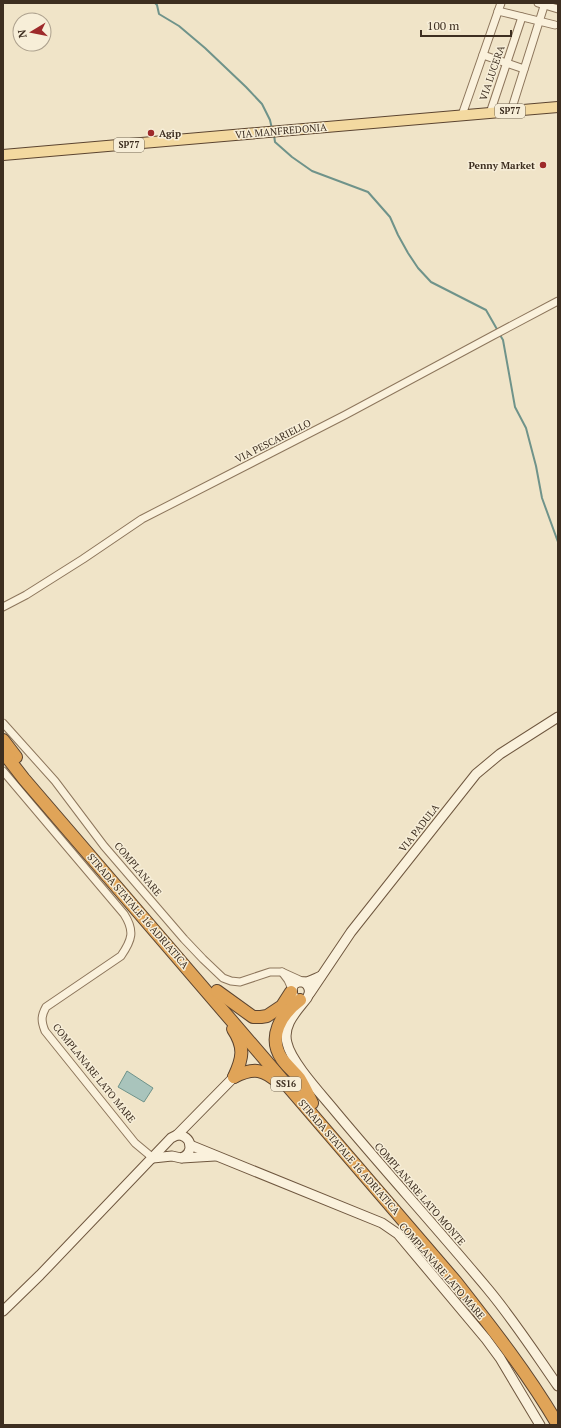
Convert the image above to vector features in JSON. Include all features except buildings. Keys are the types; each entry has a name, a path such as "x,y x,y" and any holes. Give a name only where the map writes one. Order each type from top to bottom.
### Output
{"highway":[{"name":"STRADA STATALE 16 ADRIATICA","path":"3,740 30,775 214,993 310,1105 462,1276 494,1317 534,1374 558,1412"},
{"name":"STRADA STATALE 16 ADRIATICA","path":"3,752 24,779 214,993"},
{"path":"214,993 253,1017 267,1016 299,997"},
{"path":"214,993 238,1036 241,1045 241,1061 234,1077"},
{"path":"299,997 286,1012 278,1027 276,1039 278,1050 282,1059 300,1079 310,1105"},
{"path":"234,1077 248,1071 254,1070 262,1072 271,1076 310,1105"},
{"name":"STRADA STATALE 16 ADRIATICA","path":"310,1105 486,1320 529,1378 558,1425"},
{"path":"529,1378 552,1425"}],"main road":[{"name":"VIA MANFREDONIA","path":"3,156 558,106"}],"street":[{"path":"462,115 501,3"},
{"path":"511,111 539,21 542,4 558,9"},
{"path":"498,11 555,25"},
{"name":"VIA LUCERA","path":"490,113 522,17"},
{"path":"483,55 524,68"},
{"name":"VIA PESCARIELLO","path":"3,607 26,595 83,559 142,519 345,415 504,329 558,302"},
{"name":"VIA PADULA","path":"299,997 321,976 350,932 476,774 500,754 558,717"},
{"name":"COMPLANARE","path":"3,723 50,775 104,846 184,939 203,960 223,978 240,982 270,972 282,972"},
{"name":"COMPLANARE LATO MARE","path":"3,771 124,914 130,923 132,934 128,946 121,956 46,1007 41,1014 41,1022 45,1031 135,1143 153,1158 218,1156"},
{"path":"282,972 304,982 310,988 299,997"},
{"path":"282,972 299,997"},
{"path":"299,997 295,984 321,976"},
{"name":"COMPLANARE LATO MONTE","path":"299,997 288,1022 286,1032 286,1041 289,1051 304,1073 372,1156 491,1292 521,1331 558,1386"},
{"path":"3,1311 153,1158 180,1139 188,1124 234,1077"},
{"path":"180,1139 189,1152 187,1155 176,1157 168,1151 167,1147 180,1139"},
{"name":"COMPLANARE LATO MARE","path":"180,1139 390,1227 398,1234 486,1339 500,1358 540,1425"}],"water":[{"path":"127,1071 153,1088 144,1102 118,1087"}],"waterway":[{"path":"155,3 159,14 179,26 205,48 262,104 270,120 272,129"},
{"path":"274,135 275,142 292,157 312,171 368,192 390,217 408,253 418,268 431,282 486,310 498,331"},
{"path":"500,335 503,340 515,407 526,428 536,466 542,498 558,542"}],"place":[{"name":"Agip","path":"151,133"},
{"name":"Penny Market","path":"543,165"}]}
